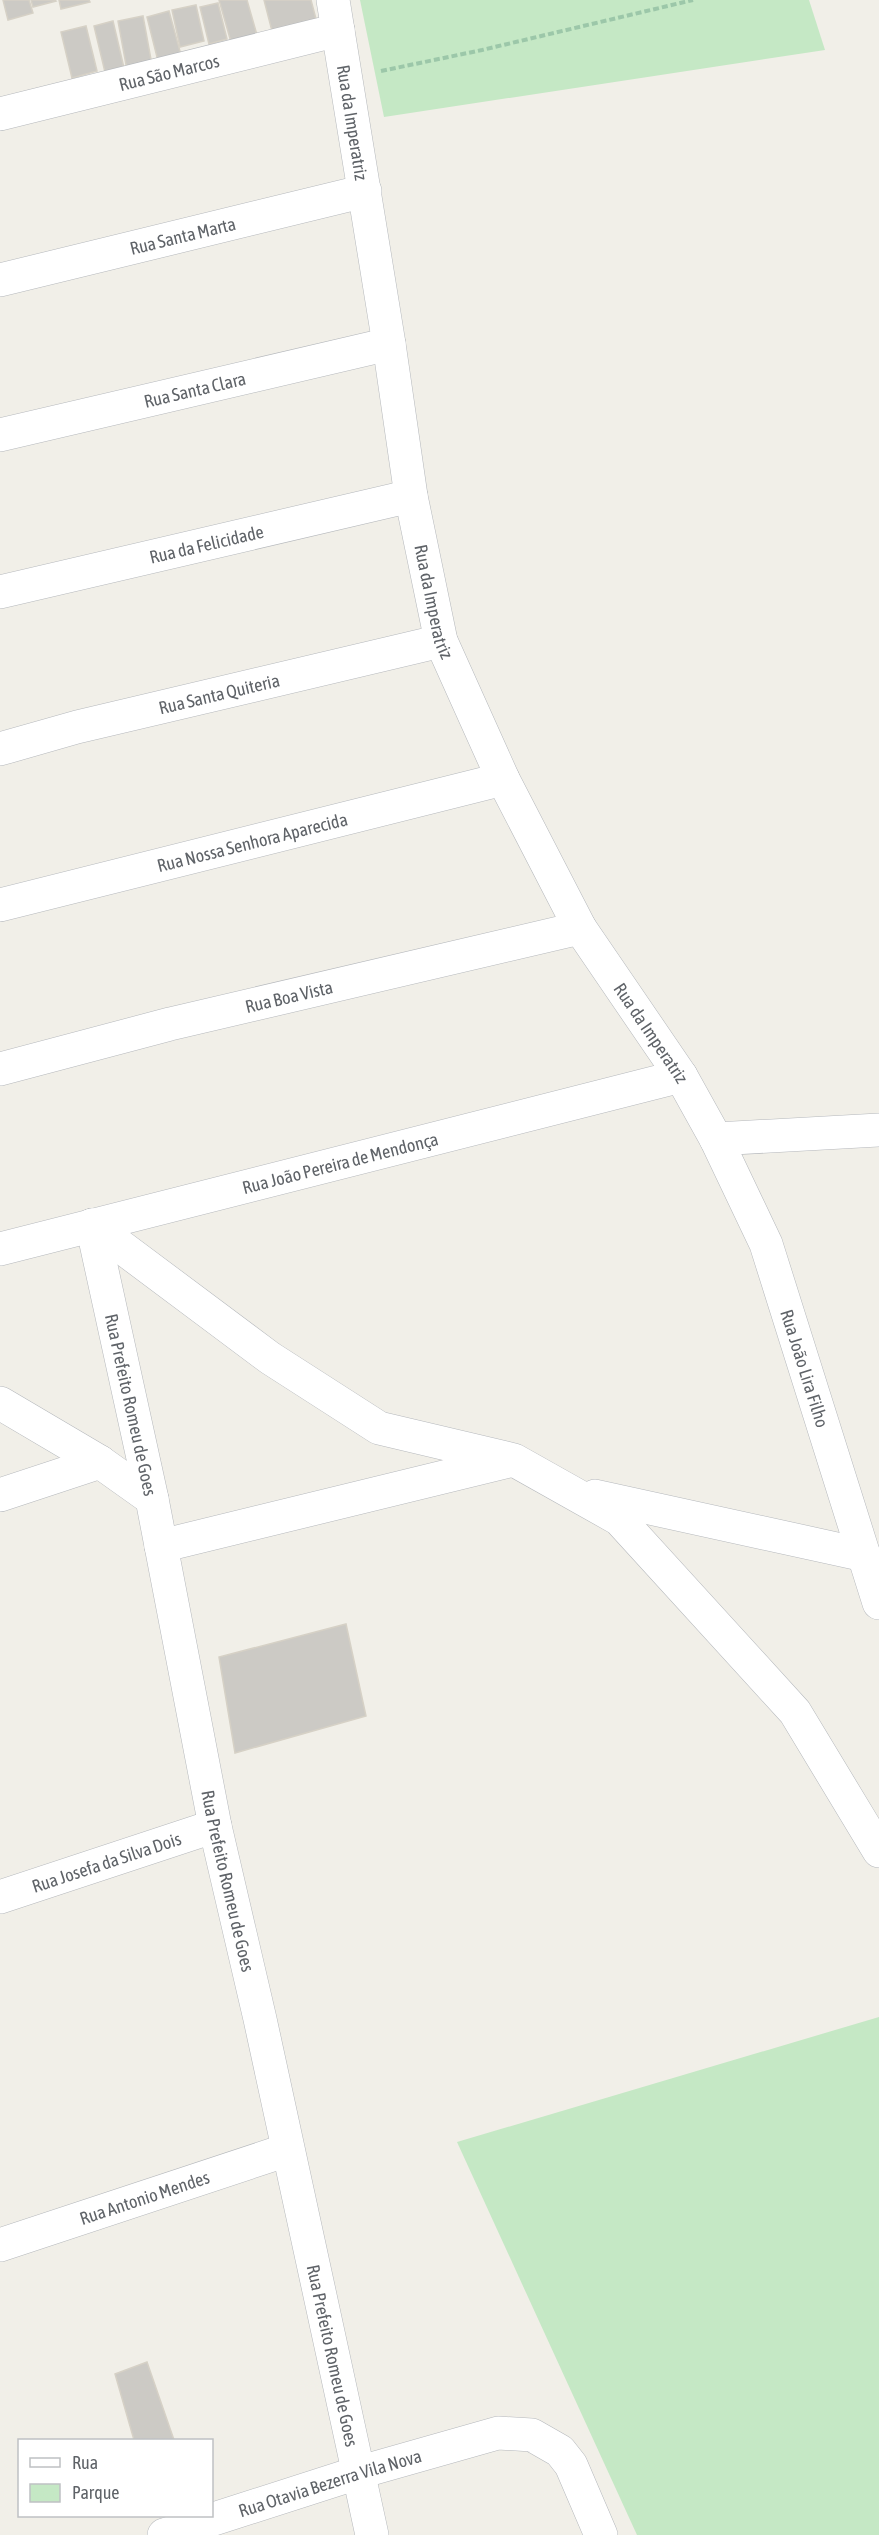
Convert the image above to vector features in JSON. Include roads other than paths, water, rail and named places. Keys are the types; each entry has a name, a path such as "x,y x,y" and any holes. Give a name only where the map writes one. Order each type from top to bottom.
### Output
{"street":[{"name":"Rua da Imperatriz","path":"336,15 390,344 411,496 441,641 503,779 580,928 681,1076 716,1138"},
{"name":"Rua São Marcos","path":"0,114 336,15"},
{"name":"Rua Santa Marta","path":"0,280 365,191"},
{"name":"Rua Santa Clara","path":"0,435 390,344"},
{"name":"Rua da Felicidade","path":"0,592 411,496"},
{"name":"Rua Santa Quiteria","path":"0,750 77,727 441,641"},
{"name":"Rua Nossa Senhora Aparecida","path":"0,905 503,779"},
{"name":"Rua Boa Vista","path":"0,1069 170,1024 580,928"},
{"name":"Rua João Pereira de Mendonça","path":"0,1249 681,1076"},
{"path":"716,1138 879,1130"},
{"name":"Rua João Lira Filho","path":"716,1138 766,1244 879,1604"},
{"path":"92,1225 270,1358 379,1428 514,1460 619,1519 795,1712 879,1851"},
{"name":"Rua Prefeito Romeu de Goes","path":"92,1225 152,1499 215,1826 260,2019 372,2535"},
{"path":"0,1403 100,1462 152,1499"},
{"path":"161,1546 514,1460"},
{"path":"0,1495 100,1462"},
{"path":"567,1490 864,1556"},
{"name":"Rua Josefa da Silva Dois","path":"0,1897 215,1826"},
{"name":"Rua Antonio Mendes","path":"0,2246 287,2150"},
{"name":"Rua Otavia Bezerra Vila Nova","path":"164,2535 357,2473 498,2433 532,2435 560,2451 571,2465 601,2535"}]}
